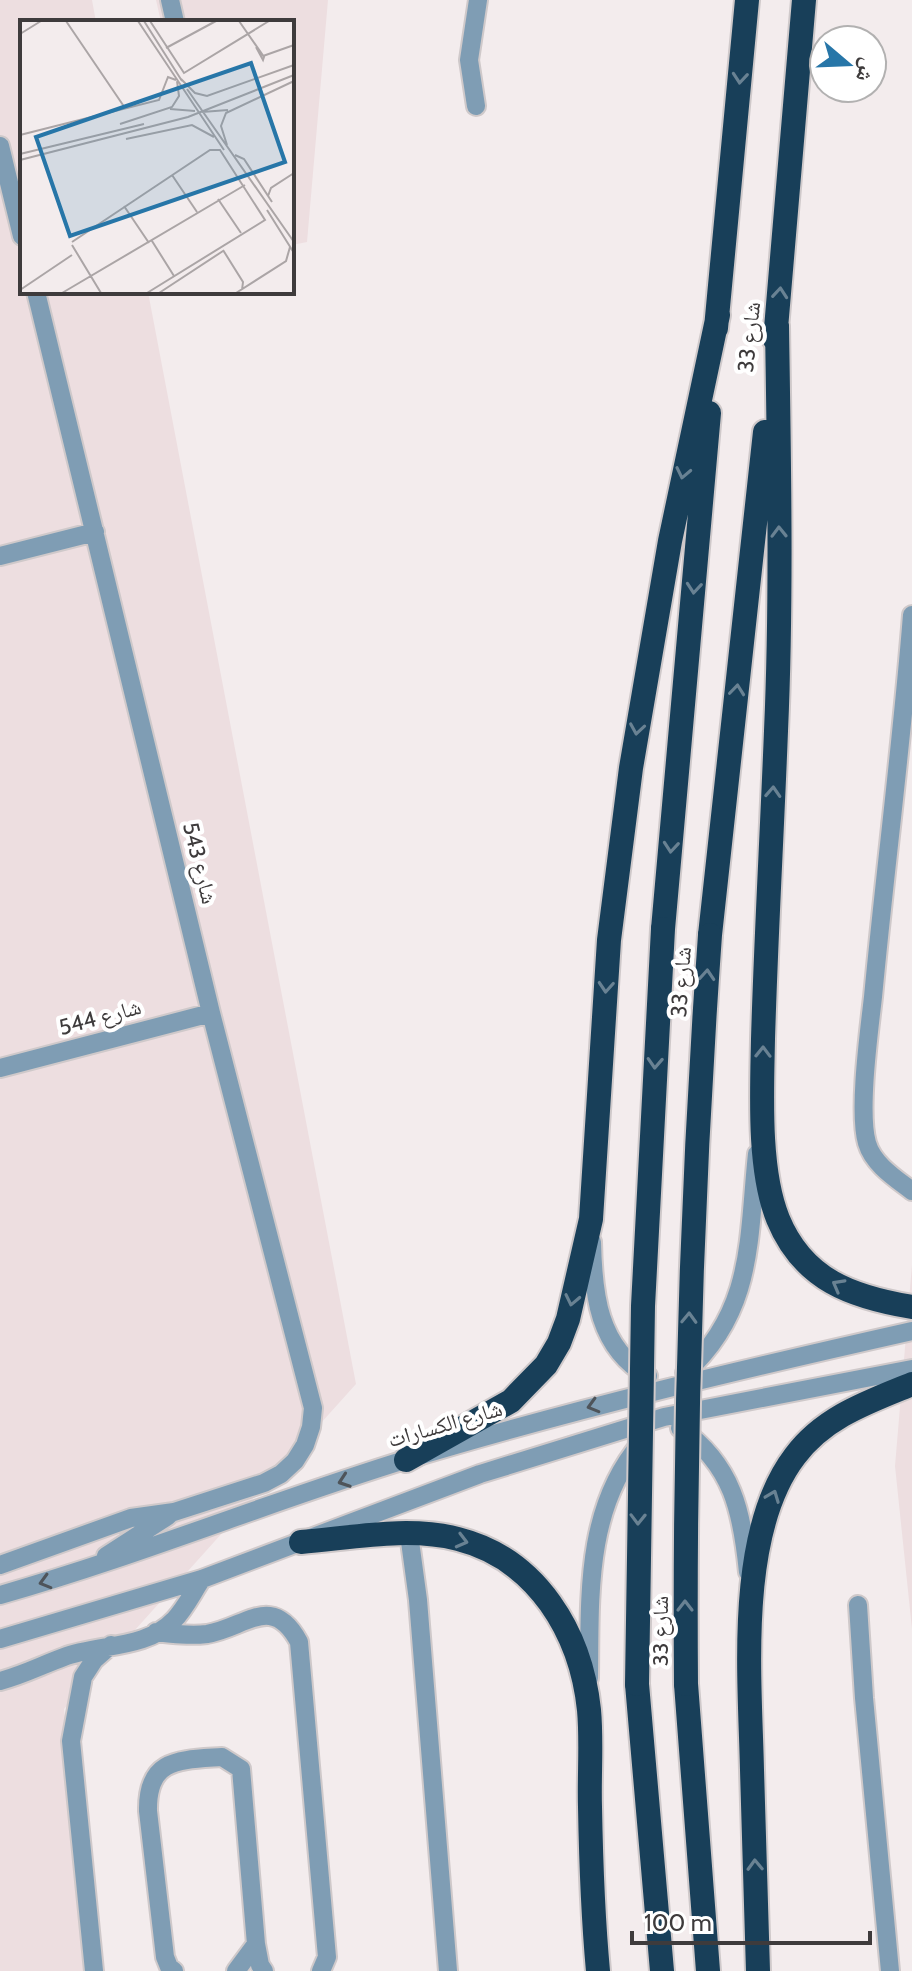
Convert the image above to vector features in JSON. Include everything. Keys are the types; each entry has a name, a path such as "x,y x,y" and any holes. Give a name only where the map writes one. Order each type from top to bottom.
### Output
{"highway":[{"name":"شارع 33","path":"662,1971 637,1684 643,1306 663,929 747,0"},
{"name":"شارع 33","path":"708,1971 686,1684 689,1309 695,1169 710,935 777,326 804,0"},
{"path":"406,1460 511,1401 546,1365 568,1319 591,1219 609,940 624,811 672,527 718,315"},
{"path":"777,326 778,672 762,1104 772,1201 786,1235 822,1276 846,1291 912,1307"},
{"path":"758,1971 750,1595 769,1505 775,1488 795,1456 813,1436 835,1419 912,1384"},
{"path":"301,1542 433,1535 481,1546 523,1571 540,1588 567,1629 576,1652 589,1709 591,1844 598,1971"}],"street":[{"path":"170,0 175,20"},
{"path":"476,106 469,60 478,0"},
{"path":"0,146 20,228"},
{"name":"شارع 543","path":"36,294 211,1013 313,1408 305,1445 295,1461 281,1474 264,1483 174,1512"},
{"path":"0,556 95,532"},
{"path":"912,615 907,743 894,816 870,1023 864,1116 865,1138 873,1157 912,1191"},
{"path":"894,816 912,804"},
{"name":"شارع 544","path":"0,1068 211,1013"},
{"path":"589,1709 590,1588 599,1526 624,1468 657,1413 713,1344 736,1304 748,1261 762,1104"},
{"path":"591,1219 595,1299 609,1339 637,1370 704,1411"},
{"name":"شارع الكسارات","path":"0,1595 83,1572 406,1460 629,1396 676,1392 700,1379 912,1331"},
{"path":"0,1639 202,1579 480,1474 633,1427 657,1413 704,1411 912,1369"},
{"path":"629,1396 695,1438 727,1477 739,1508 750,1595"},
{"path":"0,1565 120,1521 174,1512"},
{"path":"83,1572 174,1512"},
{"path":"409,1534 418,1600 448,1971"},
{"path":"0,1681 62,1658 139,1640 156,1632 174,1621 202,1579"},
{"path":"858,1605 890,1971"},
{"path":"156,1632 209,1634 251,1617 273,1615 292,1628 299,1642 327,1957 321,1971"},
{"path":"94,1971 71,1741 83,1677 94,1660 111,1645"},
{"path":"167,1966 148,1789 171,1763 222,1757 241,1769 256,1944 264,1971"},
{"path":"236,1971 256,1944"}],"shaded area":[{"path":"0,0 92,0 96,20 20,20 20,294 148,294 356,1384 64,1709 96,1971 0,1971"},
{"path":"156,0 328,0 307,242 294,245 294,20 161,20"},
{"path":"912,1265 912,1629 895,1466"}]}
